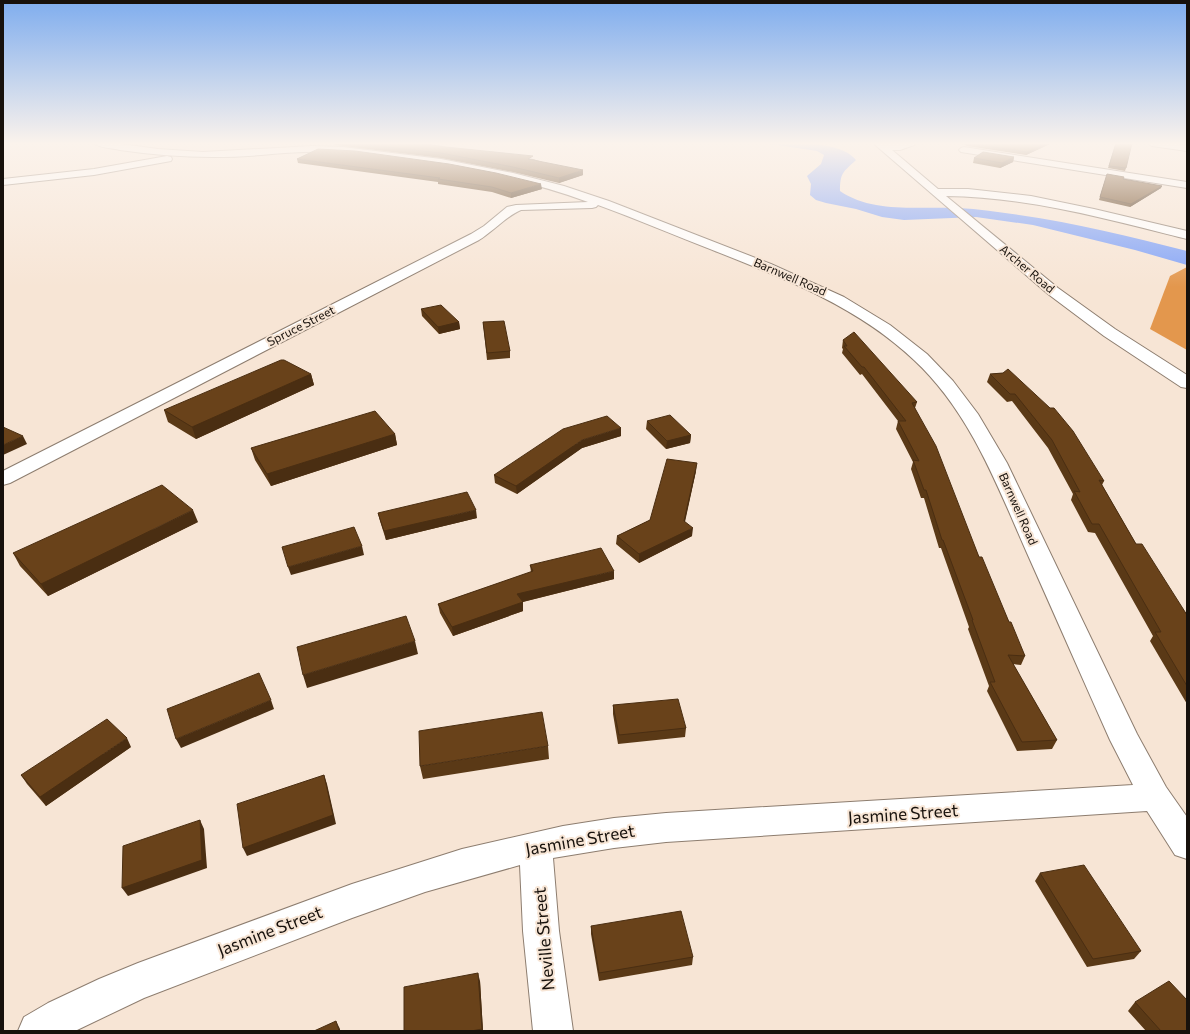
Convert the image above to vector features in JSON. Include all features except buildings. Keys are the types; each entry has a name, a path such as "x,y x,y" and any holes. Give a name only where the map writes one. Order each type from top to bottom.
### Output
{"street":[{"name":"Barnwell Road","path":"568,191 793,277 836,297 887,329 908,346 943,379 965,406 980,430 997,463 1125,740 1155,797 1187,844"},
{"name":"Archer Road","path":"936,192 1036,277 1082,313 1142,355 1187,383"},
{"path":"936,192 1023,198 1187,234"},
{"name":"Spruce Street","path":"3,479 464,243 488,229 515,209 531,206 606,205"},
{"name":"Jasmine Street","path":"38,1031 57,1019 134,983 352,900 448,868 536,846 588,836 648,829 1155,797"},
{"name":"Neville Street","path":"536,846 541,931 553,1031"}],"shaded area":[{"path":"1187,267 1187,350 1150,329 1170,276"}],"water":[{"path":"810,191 840,191 867,203 882,206 974,209 1040,218 1082,226 1187,251 1187,265 1135,250 1033,225 976,217 904,220 882,217 856,209 826,203 816,200 810,195"}]}
